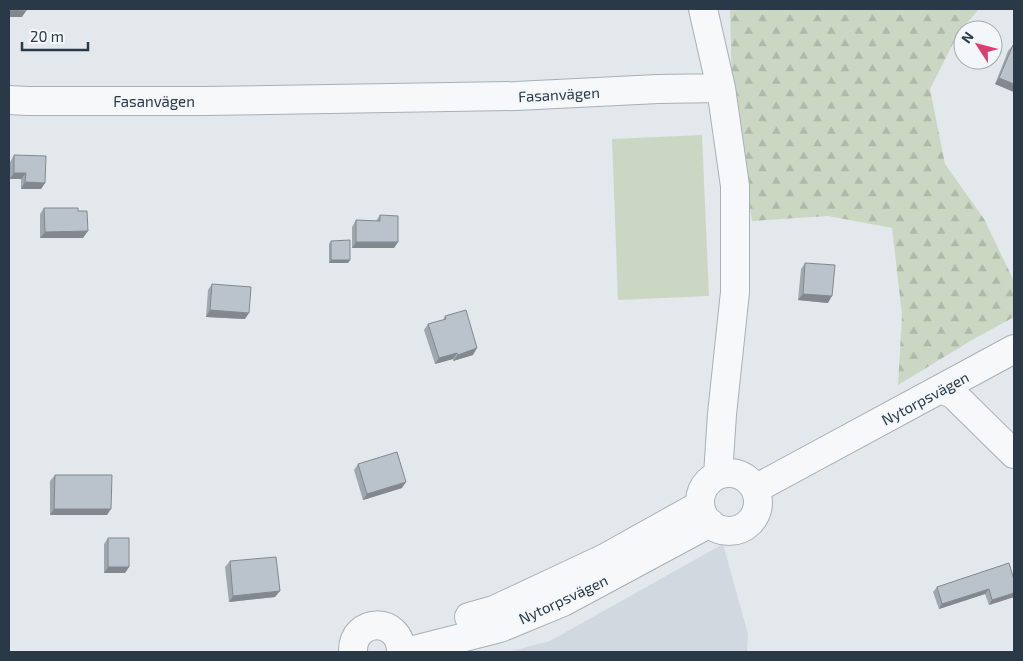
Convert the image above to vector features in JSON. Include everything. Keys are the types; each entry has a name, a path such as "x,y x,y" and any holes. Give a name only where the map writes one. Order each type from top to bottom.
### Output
{"street":[{"path":"704,9 721,88 735,186 735,292 722,414 718,475"},
{"name":"Fasanvägen","path":"9,100 204,102 516,96 721,88"},
{"name":"Nytorpsvägen","path":"755,488 1014,349"},
{"path":"941,389 954,394 1014,454"},
{"path":"726,472 740,475 750,480 755,488 759,505 750,523 741,529 733,532 721,530 705,514 701,494 706,485 718,475 726,472"},
{"name":"Nytorpsvägen","path":"402,647 494,610 705,514"},
{"path":"353,652 354,641 359,633 366,628 374,626 383,626 391,630 402,647"}],"shaded area":[{"path":"723,544 748,634 747,652 508,652 550,641"}],"green space":[{"path":"730,9 979,9 969,20 953,20 953,44 930,89 945,164 984,219 1014,281 1014,317 898,385 902,315 892,228 828,216 752,221 732,90"},
{"path":"702,135 709,296 618,300 612,139"}],"building":[{"path":"26,9 26,11 9,10"},
{"path":"1014,45 1014,84 999,78"},
{"path":"14,155 46,156 45,183 25,182 26,173 14,173"},
{"path":"44,208 78,208 78,211 87,211 88,231 45,232"},
{"path":"380,215 398,216 398,242 356,242 356,220 380,221"},
{"path":"350,240 350,260 331,260 331,241"},
{"path":"805,263 835,265 832,296 803,294"},
{"path":"212,284 251,287 249,313 210,310"},
{"path":"466,310 477,348 458,355 457,353 439,358 428,324 446,319 445,316"},
{"path":"397,452 406,482 367,494 358,464"},
{"path":"55,475 112,475 111,509 54,509"},
{"path":"108,538 129,538 129,567 108,567"},
{"path":"276,557 280,591 233,596 230,561"},
{"path":"1009,563 1014,580 1014,593 992,600 989,589 942,604 937,587"}]}
